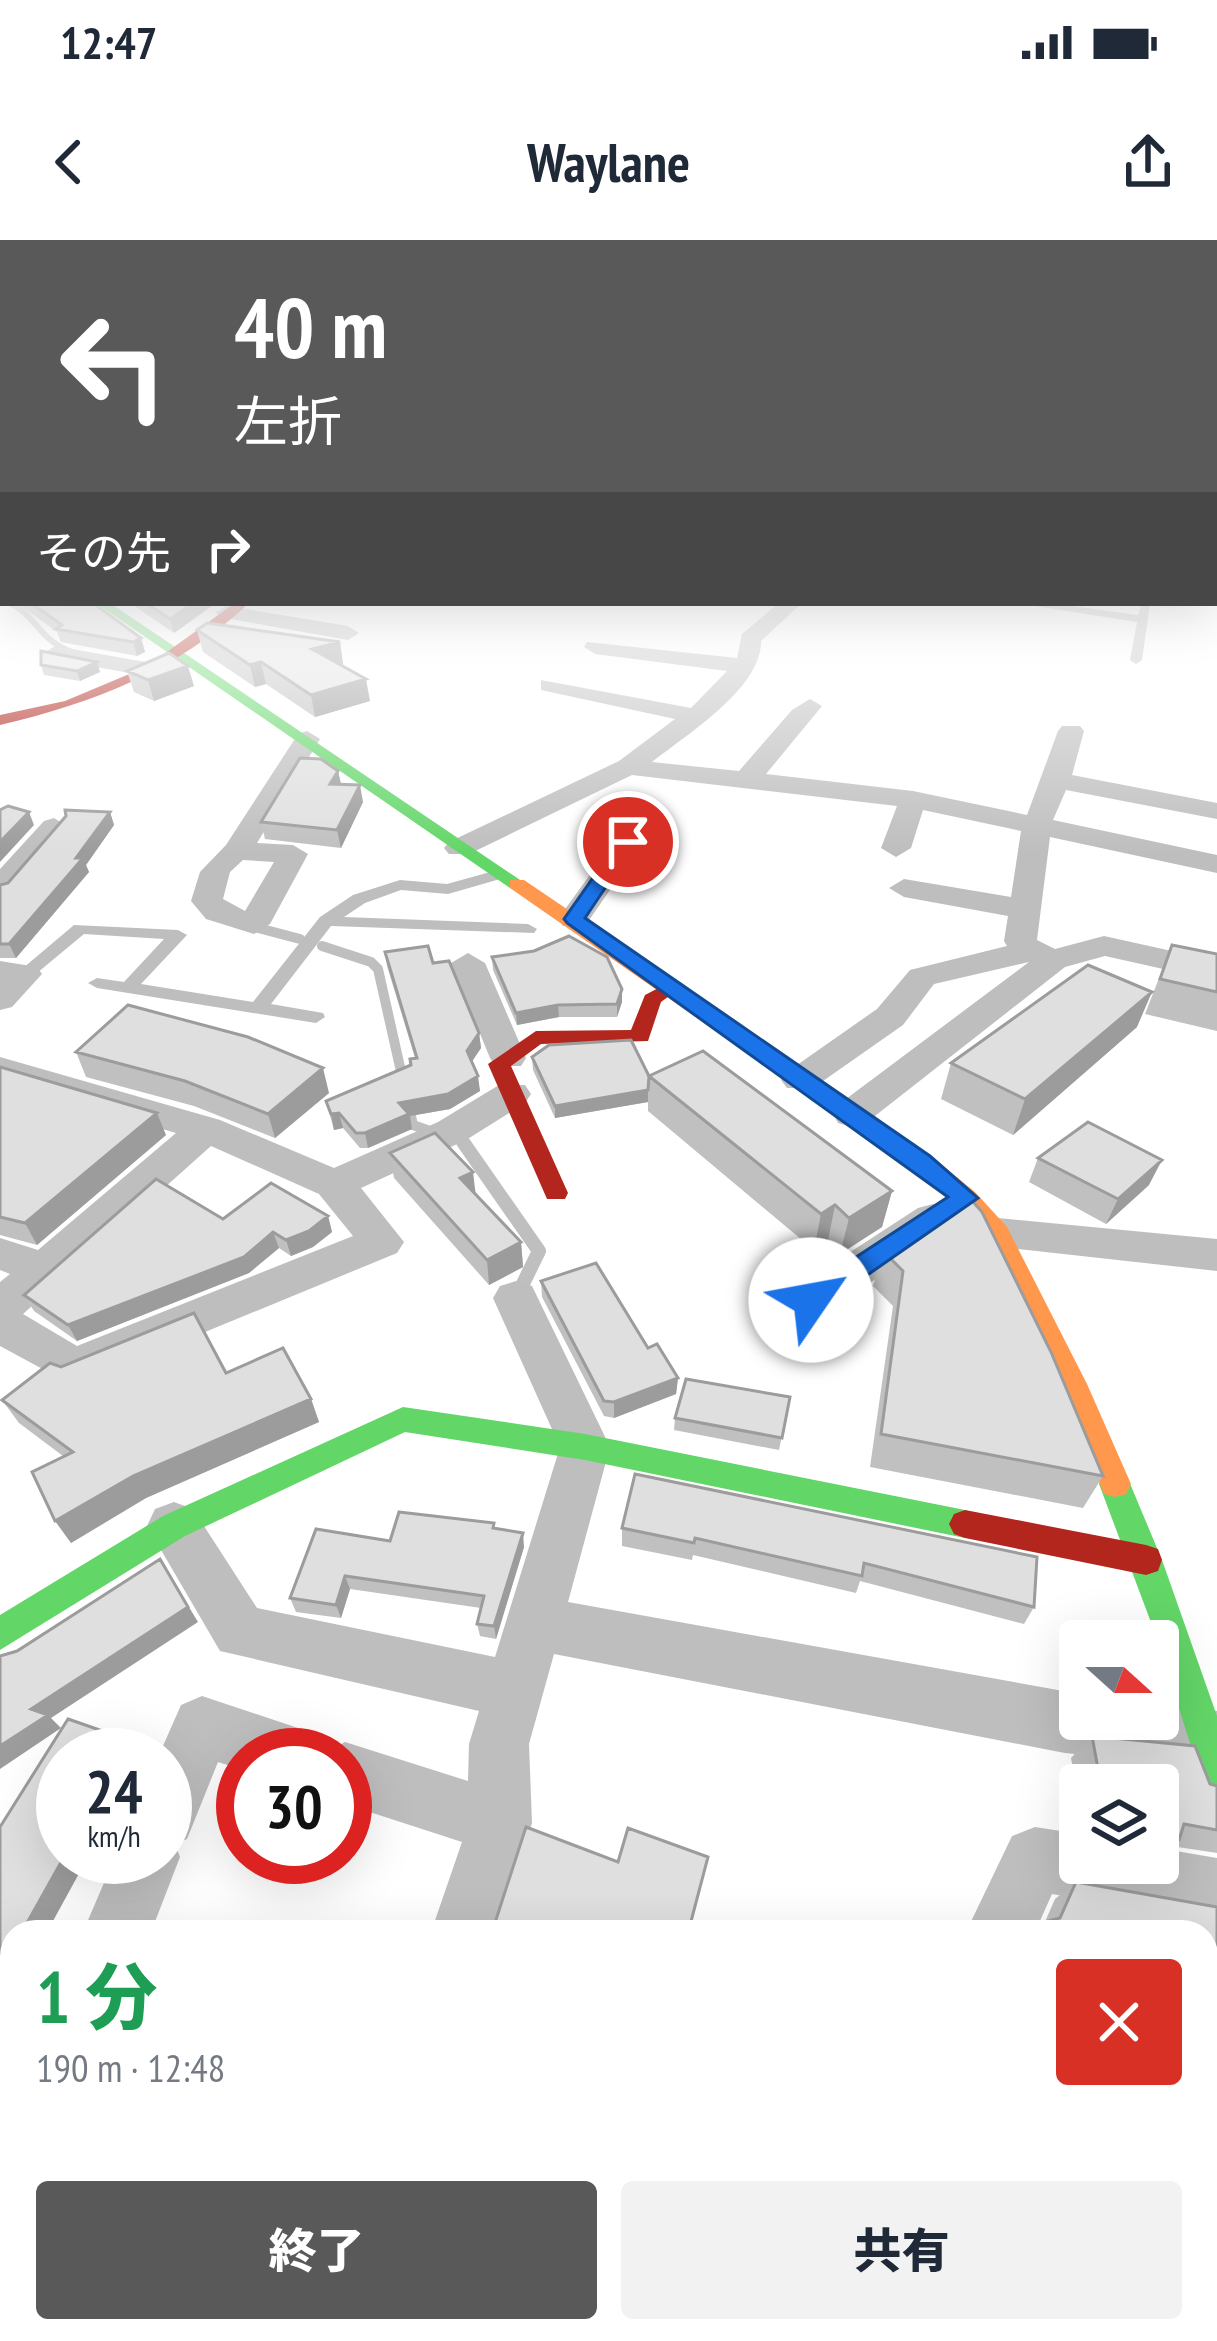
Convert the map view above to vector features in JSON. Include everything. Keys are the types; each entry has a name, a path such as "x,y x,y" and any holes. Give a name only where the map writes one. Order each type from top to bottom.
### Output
{"street":[{"path":"79,657 151,670"},
{"path":"0,720 70,704 151,670 168,657"},
{"path":"182,657 460,848 574,919 966,1198 998,1234 1073,1384 1208,1723 1065,1724 534,1623"},
{"path":"674,657 743,666"},
{"path":"460,848 628,767 715,701 751,657"},
{"path":"548,686 695,716"},
{"path":"746,780 772,754 782,731 810,706"},
{"path":"1041,956 1020,941 1024,909 1037,823 1057,780 1071,731"},
{"path":"237,850 307,740"},
{"path":"628,767 901,790 1217,864"},
{"path":"1057,780 1217,811"},
{"path":"896,848 901,790"},
{"path":"0,887 54,827"},
{"path":"574,919 628,842"},
{"path":"904,888 1024,909"},
{"path":"800,1080 890,1017 922,977 1104,946 1217,971"},
{"path":"852,1114 1041,956"},
{"path":"468,963 556,1193"},
{"path":"0,1000 12,972"},
{"path":"334,1184 452,1131 510,1076 536,1038 640,1036 652,999 670,988"},
{"path":"0,1069 206,1129 334,1184 382,1242 74,1367 0,1323"},
{"path":"0,1308 206,1129"},
{"path":"811,1300 966,1198"},
{"path":"998,1234 1217,1256"},
{"path":"0,1254 49,1270"},
{"path":"469,1920 500,1823 499,1744 585,1447 516,1298"},
{"path":"0,1634 174,1526 403,1419 585,1447 1146,1560"},
{"path":"174,1526 240,1632 514,1690"},
{"path":"192,1751 202,1726 216,1731"},
{"path":"372,1781 500,1823"},
{"path":"1006,1920 1035,1858 1217,1891"},
{"path":"123,1920 137,1884"}],"lane":[{"path":"258,1008 326,921 359,899 400,885 448,890 501,874"},
{"path":"326,921 528,929"},
{"path":"12,972 80,929 178,934 128,988"},
{"path":"97,983 316,1017"}],"building":[{"path":"41,657 97,662 77,671 41,665"},
{"path":"160,657 175,657 188,666 148,680 127,671"},
{"path":"238,657 326,657 366,679 311,695 261,662 250,665"},
{"path":"300,758 321,759 338,771 330,784 360,785 337,830 261,822"},
{"path":"8,806 29,812 0,842 0,810"},
{"path":"65,810 110,812 76,858 83,858 9,944 0,944 0,885 8,883 66,816"},
{"path":"569,936 607,957 622,989 617,1004 558,1005 516,1013 492,957 534,951"},
{"path":"1172,945 1217,954 1217,992 1160,979"},
{"path":"428,946 433,963 449,961 479,1033 467,1051 478,1076 448,1094 399,1103 409,1114 356,1133 339,1113 331,1114 326,1101 411,1065 410,1059 417,1058 385,952"},
{"path":"1088,965 1152,992 1025,1099 951,1063"},
{"path":"128,1005 248,1037 323,1068 268,1114 185,1081 76,1052"},
{"path":"631,1040 649,1076 648,1090 555,1106 532,1057 549,1045"},
{"path":"703,1051 892,1191 849,1218 835,1205 821,1214 649,1076"},
{"path":"0,1067 157,1113 25,1223 0,1217"},
{"path":"1088,1122 1162,1160 1118,1199 1038,1158"},
{"path":"435,1133 473,1172 460,1178 521,1242 487,1260 390,1153"},
{"path":"156,1179 223,1219 271,1183 328,1216 286,1240 273,1232 244,1257 68,1325 24,1295"},
{"path":"967,1195 982,1212 1051,1352 1103,1476 881,1434 903,1271 883,1251"},
{"path":"596,1263 648,1348 657,1344 678,1378 614,1402 604,1401 541,1281"},
{"path":"194,1313 226,1373 283,1348 311,1399 133,1476 55,1521 32,1472 73,1452 2,1400 50,1363 61,1367"},
{"path":"686,1379 790,1397 782,1438 675,1418"},
{"path":"635,1474 1037,1557 1034,1607 864,1563 862,1576 695,1538 694,1543 622,1528"},
{"path":"399,1512 494,1523 493,1528 523,1533 494,1626 477,1624 484,1596 345,1576 336,1605 290,1598 316,1529 390,1541"},
{"path":"160,1559 188,1607 31,1709 48,1715 0,1746 0,1656 17,1651"},
{"path":"68,1719 94,1728 62,1728"},
{"path":"1093,1740 1195,1746 1210,1784 1217,1786 1217,1830 1184,1824 1179,1840 1179,1764 1097,1764"},
{"path":"36,1770 36,1884 49,1884 29,1920 0,1920 0,1827"},
{"path":"526,1827 618,1862 628,1828 708,1857 691,1920 496,1920"},
{"path":"1075,1884 1217,1907 1217,1920 1052,1920 1060,1918"}],"waterway":[{"path":"247,925 300,939"},
{"path":"322,946 371,962 378,969 413,1125 430,1131"},
{"path":"459,1136 463,1142"},
{"path":"463,1142 539,1251 518,1294"}],"traffic: fast":[{"path":"182,657 517,884"},
{"path":"0,1634 174,1526 403,1419 585,1447 965,1524"},
{"path":"1115,1484 1217,1769"}],"traffic: slow":[{"path":"517,884 922,1162 966,1198 998,1234 1073,1384 1115,1484"}],"traffic: jam":[{"path":"0,720 70,704 151,670 169,657"},
{"path":"556,1193 499,1064 536,1038 640,1036 652,999 670,988"},
{"path":"965,1524 1146,1560"}],"route":[{"path":"628,842 574,919 922,1162 966,1198 811,1300"}]}
